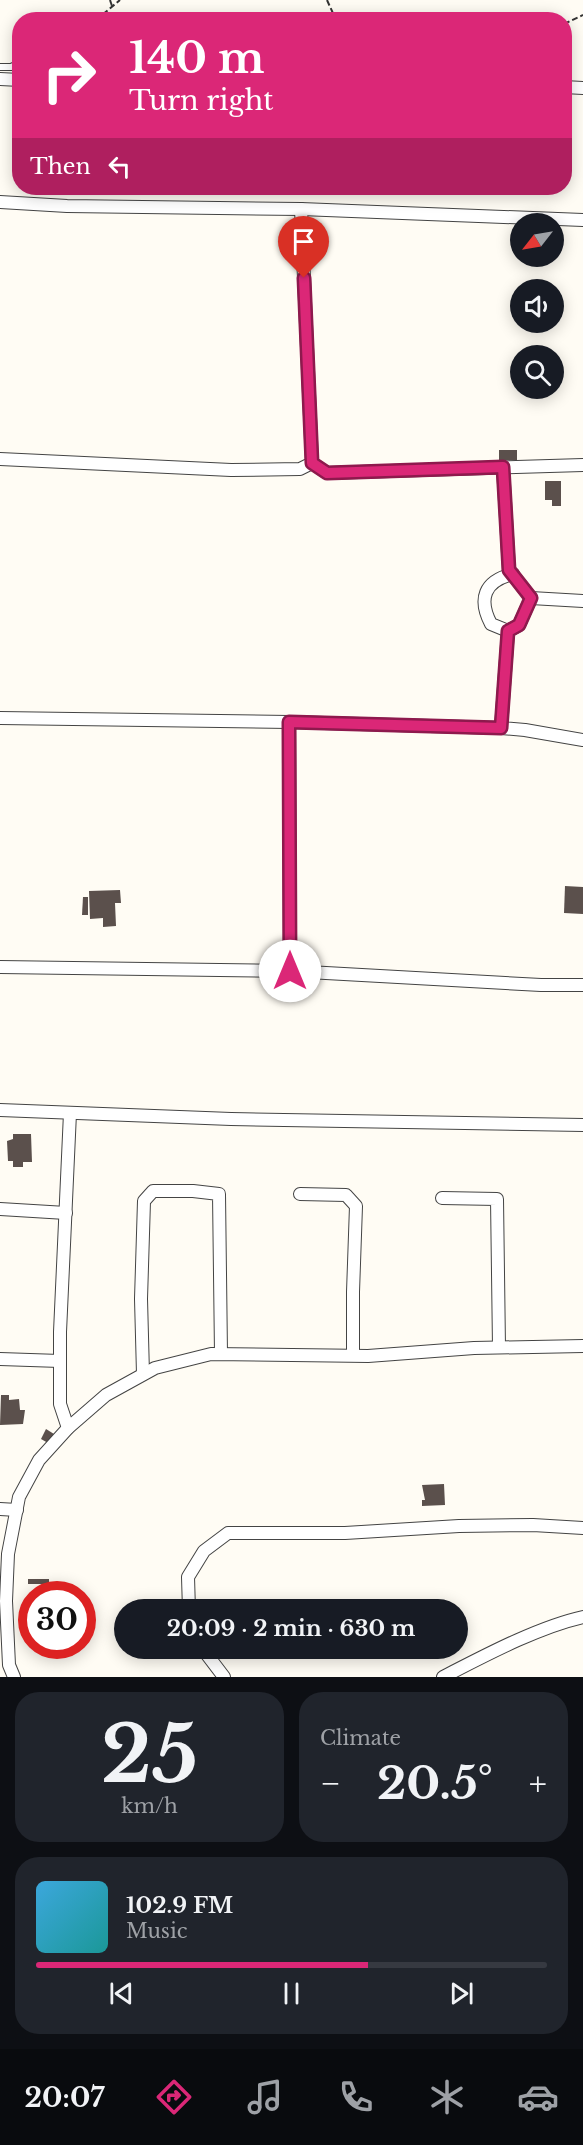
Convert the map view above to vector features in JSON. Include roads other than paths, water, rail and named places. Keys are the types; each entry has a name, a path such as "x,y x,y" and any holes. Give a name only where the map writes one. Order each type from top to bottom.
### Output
{"street":[{"path":"0,202 68,206 301,209 583,220"},
{"path":"301,209 312,463"},
{"path":"0,459 231,470 300,469 312,463"},
{"path":"312,463 327,473 583,465"},
{"path":"503,467 509,570 531,598 583,601"},
{"path":"508,631 491,624 485,612 484,599 490,584 501,576 513,574"},
{"path":"508,631 519,625 531,598"},
{"path":"501,728 508,631"},
{"path":"0,718 501,728 583,740"},
{"path":"289,722 290,971"},
{"path":"0,967 290,971 541,985 583,985"},
{"path":"0,1110 243,1119 583,1125"},
{"path":"68,1428 60,1404 60,1360 70,1113"},
{"path":"143,1374 141,1299 144,1201 153,1191 193,1191 219,1194 221,1354"},
{"path":"300,1194 346,1195 356,1206 353,1356"},
{"path":"441,1198 497,1199 499,1347"},
{"path":"0,1209 66,1213"},
{"path":"14,1677 5,1664 6,1601 8,1554 19,1497 39,1460 68,1428 106,1395 155,1368 211,1354 353,1356 499,1347 583,1346"},
{"path":"0,1359 60,1360"},
{"path":"0,1509 17,1510"},
{"path":"189,1599 188,1577 204,1551 228,1533 345,1533 459,1526 583,1528"},
{"path":"443,1677 568,1620 583,1617"},
{"path":"210,1659 224,1677"}]}
